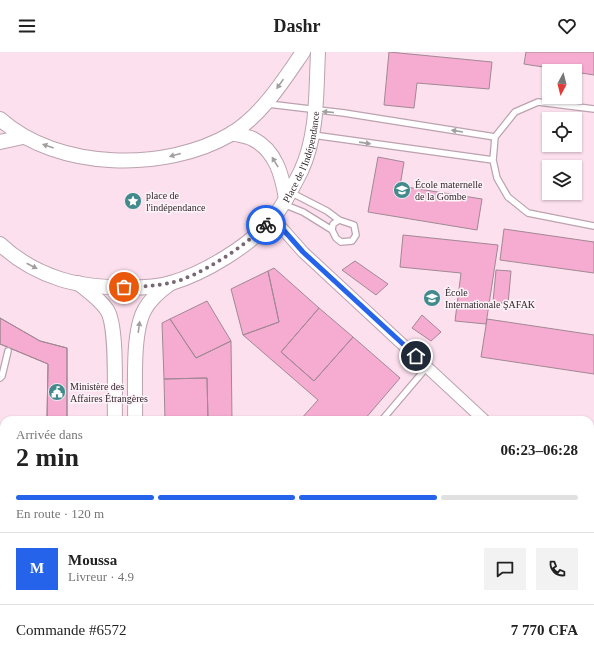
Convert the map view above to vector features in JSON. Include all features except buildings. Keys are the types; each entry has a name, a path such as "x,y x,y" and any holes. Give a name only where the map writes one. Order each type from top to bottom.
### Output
{"street":[{"path":"0,119 23,137 74,154 108,161 160,159 195,150 232,133 265,103 303,52"},
{"name":"Place de l'Indépendance","path":"0,244 30,266 60,279 78,283 124,287 171,283 195,273 225,257 254,237 273,218 301,170 312,135 318,52"},
{"path":"232,133 253,139 269,152 278,165 286,198"},
{"path":"0,142 23,137"},
{"path":"273,218 303,252 480,416"},
{"path":"78,283 99,300 108,311 112,320 114,335 115,416"},
{"path":"135,416 135,366 140,320 152,300 171,283"}],"lane":[{"path":"594,109 538,102 515,112 495,136 493,160 497,178 508,197 528,213 594,226"},
{"path":"265,103 495,136"},
{"path":"312,135 493,160"},
{"path":"286,198 327,211 339,220 354,224 356,235 352,241 341,242 336,238 332,230 303,212 286,198"},
{"path":"332,230 333,224 339,220"},
{"path":"0,378 2,376 8,350"},
{"path":"385,416 427,366"}],"way so far":[{"path":"124,287 171,283 195,273 225,257 254,237 266,225"}],"place":[{"name":"École maternelle de la Gombe","path":"402,190"},
{"name":"place de l'indépendance","path":"133,201"},
{"name":"École Internationale ŞAFAK","path":"432,298"},
{"name":"Ministère des Affaires Étrangères","path":"57,392"}],"route":[{"path":"266,225 273,218 303,252 416,356"}]}
